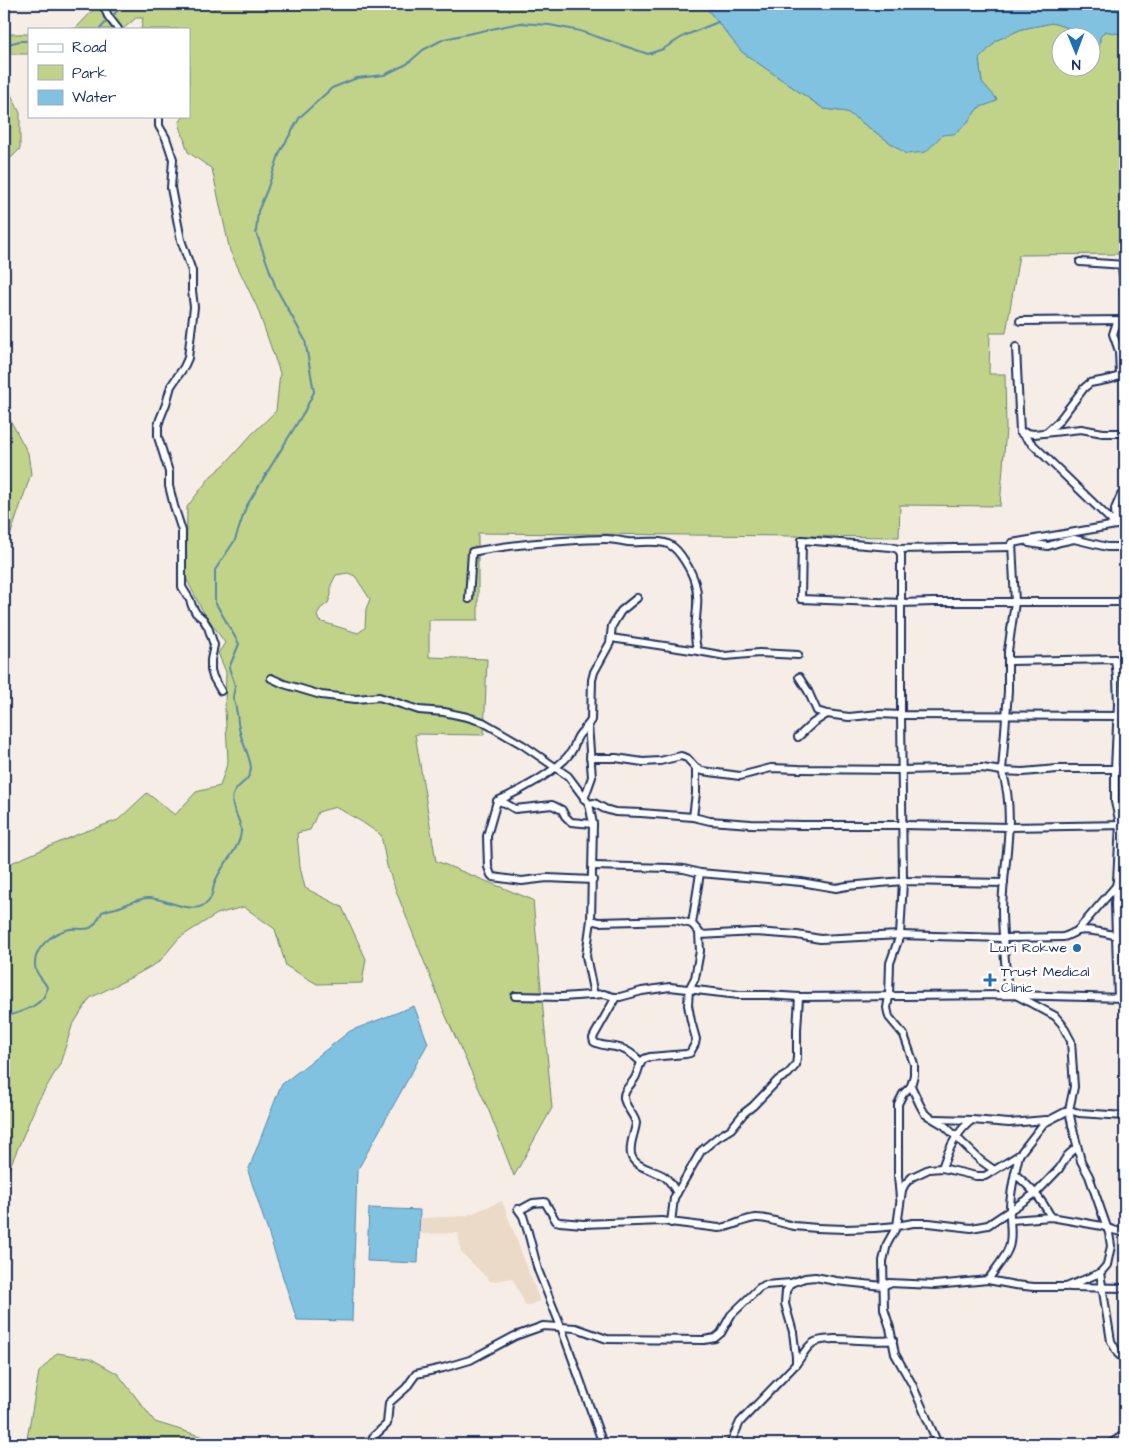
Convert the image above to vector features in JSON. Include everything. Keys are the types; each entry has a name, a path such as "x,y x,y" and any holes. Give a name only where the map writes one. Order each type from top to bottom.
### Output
{"street":[{"path":"103,4 108,16 117,28"},
{"path":"159,118 159,126 166,138 173,158 171,188 181,240 192,271 194,307 188,358 171,386 158,426 158,438 169,472 169,486 182,531 182,587 196,614 204,619 208,627 214,645 210,660 211,670 222,691"},
{"path":"1080,262 1124,265 1125,300"},
{"path":"1020,321 1125,321"},
{"path":"1048,431 1058,422 1090,383 1111,379 1123,374 1119,351 1113,334 1116,325 1125,321"},
{"path":"1016,347 1020,432 1116,525"},
{"path":"1020,432 1034,434 1048,431 1081,429 1103,433 1125,433"},
{"path":"1116,525 1115,509 1121,495 1125,494"},
{"path":"1011,545 1116,525"},
{"path":"469,599 472,552 524,544 596,539 663,543 671,545 679,554 688,566 695,583 698,597 695,642 698,651"},
{"path":"1125,547 1107,547 1074,539 1048,546 1036,544 898,549 877,545 802,540 802,599 901,603 1125,602"},
{"path":"1008,995 1002,910 1009,806 1006,782 1002,771 1008,651 1015,602 1011,545"},
{"path":"898,549 901,560 903,881 900,935 890,963 890,996 887,1008 889,1017 904,1035 914,1064 911,1086 903,1094 898,1104 900,1198"},
{"path":"497,801 518,792 556,767 572,752 578,736 591,720 592,680 611,638 612,626 621,611 637,598"},
{"path":"611,638 726,656 759,654 798,655"},
{"path":"515,996 562,997 604,994 616,997 670,987 739,995 799,997 1008,995 1122,998 1115,904 1122,825 1116,802 1115,770 1118,704 1115,660 1008,661"},
{"path":"799,677 817,711 849,717 879,714 1125,716"},
{"path":"271,678 321,695 356,699 379,697 419,710 444,712 467,717 493,728 523,745 568,776 586,801 593,824 591,920 586,956 594,995"},
{"path":"1118,704 1125,697"},
{"path":"798,737 813,723 827,714"},
{"path":"586,801 592,777 588,725"},
{"path":"590,758 616,758 643,762 660,761 681,756 687,758 696,768 702,771 740,776 771,768 902,770 982,768 1023,772 1057,769 1125,769"},
{"path":"693,817 696,793 696,768"},
{"path":"497,801 515,809 552,805 562,810 571,822 593,824"},
{"path":"497,801 487,836 488,867 491,875 496,878 522,881 547,878 593,880"},
{"path":"586,801 594,803 605,810 615,812 693,817 710,822 750,824 1009,827 1122,825"},
{"path":"593,866 684,869 700,873 801,882 836,888 903,881 1004,884"},
{"path":"692,924 700,873"},
{"path":"700,935 755,932 797,935 820,939 900,935 1003,938 1063,937 1077,931 1116,884 1125,881"},
{"path":"591,920 599,922 676,920 692,924 698,929 700,935 700,951 695,978 689,989 688,1005 696,1039 692,1050 690,1053 679,1055 644,1058 635,1079 624,1094 624,1102 636,1123 631,1146 632,1158 645,1168 664,1176 677,1193"},
{"path":"1077,931 1096,932 1125,938"},
{"path":"695,978 706,991"},
{"path":"1016,996 1055,1016 1062,1024 1070,1041 1074,1087 1070,1110 1077,1147 1080,1161 1089,1176 1109,1233 1111,1246 1107,1265 1100,1273 1066,1287"},
{"path":"616,997 603,1022 594,1034 594,1042 604,1046 621,1048 634,1055 641,1062"},
{"path":"671,1223 674,1198 701,1151 731,1129 744,1113 796,1065 798,1057 796,1043 799,997"},
{"path":"911,1086 926,1114 957,1136 980,1160 994,1170"},
{"path":"938,1444 912,1384 896,1356 884,1309 883,1261 887,1244 897,1226 902,1190 912,1177 929,1169 942,1168 976,1176 985,1176 1019,1155 1044,1123 1070,1110 1079,1113 1125,1116"},
{"path":"934,1119 1009,1123 1050,1119"},
{"path":"942,1168 957,1136 964,1126 972,1120"},
{"path":"604,1444 538,1270 528,1232 519,1209 533,1203 545,1202 554,1218 560,1222 583,1224 662,1221 719,1228 756,1218 763,1218 787,1225 822,1228 872,1229 913,1222 958,1227 980,1227 988,1225 1036,1193 1077,1147"},
{"path":"988,1280 1009,1249 1011,1239 1010,1210 1019,1155"},
{"path":"1015,1174 1036,1193 1051,1217"},
{"path":"1011,1220 1051,1217 1106,1227 1125,1233"},
{"path":"1100,1273 1111,1341 1118,1354 1125,1360"},
{"path":"371,1444 373,1437 387,1424 389,1403 406,1388 416,1374 470,1360 522,1334 544,1326 576,1328 607,1339 704,1340 716,1338 731,1315 759,1288 765,1285 791,1283 815,1277 883,1286 889,1282 935,1285 988,1280 1034,1287 1125,1288"},
{"path":"791,1283 786,1290 785,1304 793,1332 796,1364"},
{"path":"730,1444 740,1422 796,1364 812,1343 827,1339 879,1342 893,1340"},
{"path":"1110,1444 1125,1434"}],"shaded area":[{"path":"502,1201 540,1301 526,1306 512,1278 491,1282 461,1252 458,1233 421,1234 420,1218 465,1216"}],"green space":[{"path":"99,4 703,4 742,52 824,109 847,112 906,154 966,124 978,108 996,101 996,98 982,82 979,59 997,40 1022,29 1052,23 1069,28 1052,28 1052,78 1102,78 1102,35 1105,31 1125,35 1125,254 1019,255 1006,333 990,333 989,374 1005,374 1006,428 1000,506 900,505 899,537 478,533 478,620 429,620 429,657 487,659 484,735 415,734 436,861 533,900 552,1108 514,1176 489,1111 445,1014 398,896 387,866 381,835 336,807 318,812 310,830 297,833 300,867 305,888 342,907 366,959 362,983 317,984 286,966 275,929 244,907 217,914 179,938 159,962 90,998 72,1026 60,1064 37,1103 9,1169 4,1190 4,866 81,833 118,820 147,793 175,815 196,792 220,786 228,761 225,709 226,672 218,653 225,643 201,608 186,578 187,507 211,476 276,411 280,373 257,307 230,251 212,169 188,152 179,123 183,118 190,118 190,28 141,28 143,18 136,18 124,28 76,28","holes":["348,573 355,576 370,599 366,609 365,628 358,633 319,621 317,615 320,609 328,603 331,595 331,585 336,575"]},
{"path":"4,34 28,34 28,54 4,54"},
{"path":"4,80 20,113 20,149 5,164 4,191"},
{"path":"4,369 9,418 28,453 31,474 4,554"},
{"path":"57,1353 90,1358 118,1374 155,1422 226,1444 26,1444 39,1372"}],"water":[{"path":"703,4 1125,4 1125,35 1105,31 1102,35 1102,28 1069,28 1052,23 1022,29 997,40 979,59 982,82 997,101 978,108 966,124 954,134 942,135 926,152 906,154 847,112 824,109 742,52"},
{"path":"414,1006 428,1043 357,1171 352,1321 297,1320 248,1171 281,1085 350,1031"},
{"path":"369,1208 420,1210 418,1263 367,1261"}],"waterway":[{"path":"112,17 123,4"},
{"path":"101,28 108,20"},
{"path":"4,1017 37,1004 46,994 47,987 37,972 35,963 40,949 50,938 70,929 90,928 96,923 102,912 140,899 155,899 192,908 204,905 210,899 220,872 237,846 241,827 232,800 237,788 249,777 251,768 238,725 233,698 235,686 229,668 239,644 215,602 215,570 235,540 246,507 304,412 314,392 305,340 276,288 256,232 258,211 280,152 300,117 332,88 357,78 384,75 407,64 423,50 444,39 520,23 550,25 580,31 648,54 663,49 684,36 718,22"},
{"path":"4,45 28,41"},
{"path":"4,93 9,124 4,142"}],"place":[{"name":"Luri Rokwe","path":"1077,948"},
{"name":"Trust Medical Clinic","path":"990,980"}]}
